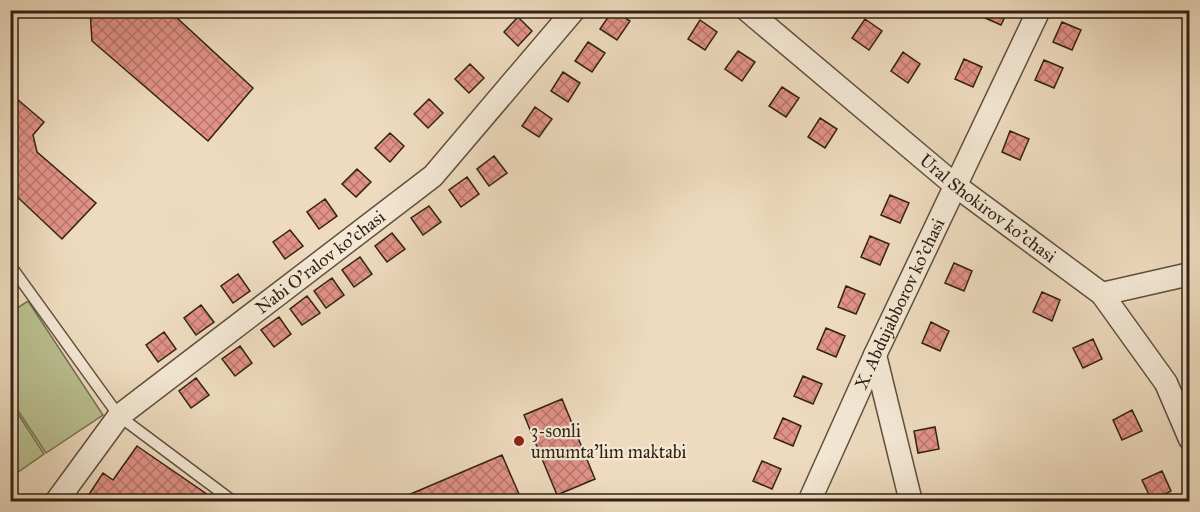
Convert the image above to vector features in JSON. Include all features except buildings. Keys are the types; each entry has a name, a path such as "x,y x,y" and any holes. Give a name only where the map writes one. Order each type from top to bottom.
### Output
{"street":[{"name":"Nabi O'ralov ko'chasi","path":"56,501 119,417 433,176 574,10"},
{"name":"Ural Shokirov ko'chasi","path":"747,10 957,186 1102,294 1166,383 1190,439"},
{"name":"X. Abdujabborov ko'chasi","path":"808,501 1038,10"},
{"path":"1102,294 1190,274"},
{"path":"875,355 911,501"}],"lane":[{"path":"10,265 119,417 234,501"}],"green space":[{"path":"28,301 103,415 46,453 11,400 11,312"},
{"path":"11,403 44,454 10,477"}],"place":[{"name":"3-sonli umumta'lim maktabi","path":"519,441"}]}
